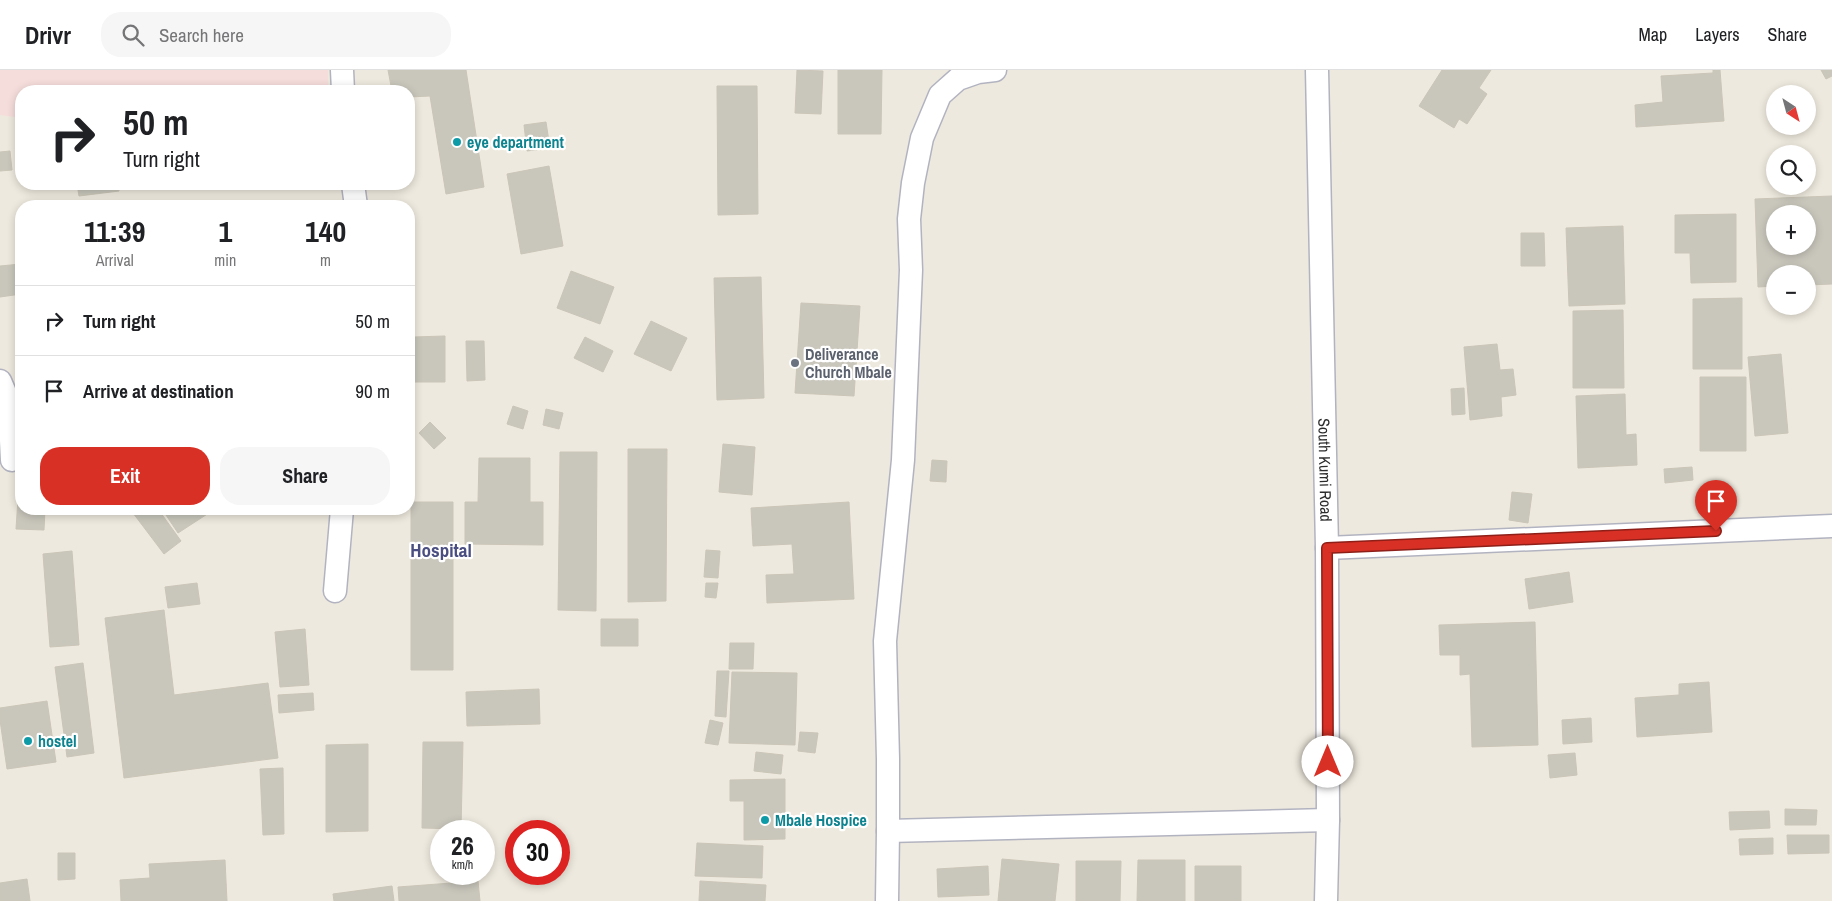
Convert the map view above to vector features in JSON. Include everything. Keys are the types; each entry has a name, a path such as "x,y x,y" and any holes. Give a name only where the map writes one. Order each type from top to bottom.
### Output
{"street":[{"path":"342,70 343,85"},
{"path":"887,901 888,758 885,641 904,450 911,270 909,219 913,183 922,138 940,95 958,79 978,72 994,70"},
{"name":"South Kumi Road","path":"1317,70 1327,548 1328,820 1326,901"},
{"path":"0,381 9,402 12,460"},
{"path":"335,591 341,515"},
{"path":"1327,548 1832,526"},
{"path":"888,830 1328,820"}],"shaded area":[{"path":"0,70 328,70 328,85 15,85 15,117 0,115"}],"building":[{"name":"eye department","path":"388,70 466,70 484,187 446,194 430,96 415,97 415,85 391,85"},
{"path":"797,70 823,71 821,114 795,113"},
{"path":"838,70 882,70 881,134 838,134"},
{"path":"1442,70 1491,70 1479,88 1487,94 1467,124 1459,119 1454,128 1419,106"},
{"path":"1713,70 1720,70 1724,121 1636,127 1635,105 1663,102 1661,76 1713,73"},
{"path":"1821,70 1832,70 1832,76 1826,79"},
{"path":"717,86 757,86 758,214 718,215"},
{"path":"546,122 550,148 527,151 524,125"},
{"path":"10,151 12,170 0,171 0,152"},
{"path":"549,166 563,246 521,254 507,174"},
{"path":"78,190 119,191 79,196"},
{"path":"1832,196 1832,284 1816,285 1816,265 1766,265 1766,287 1758,287 1755,199"},
{"path":"1736,214 1736,282 1691,283 1690,253 1675,253 1675,215"},
{"path":"1623,226 1625,304 1569,306 1566,228"},
{"path":"1521,233 1544,233 1545,266 1521,266"},
{"path":"15,265 15,295 0,297 0,266"},
{"path":"571,271 614,287 600,324 557,308"},
{"path":"761,277 764,398 717,400 714,278"},
{"path":"1742,298 1742,369 1693,369 1693,299"},
{"path":"801,303 860,306 854,396 795,393"},
{"path":"1623,310 1624,388 1573,388 1573,311"},
{"path":"651,321 687,338 671,371 634,354"},
{"path":"445,336 445,382 415,382 415,337"},
{"path":"585,337 613,351 603,372 574,358"},
{"path":"466,341 484,341 485,380 467,381"},
{"path":"1497,344 1500,370 1513,369 1516,395 1501,397 1502,416 1470,420 1464,347"},
{"path":"1781,354 1788,433 1755,436 1748,357"},
{"path":"1700,377 1746,377 1746,451 1700,451"},
{"path":"1464,388 1465,414 1452,415 1451,389"},
{"path":"1625,394 1626,435 1636,434 1637,465 1578,468 1576,396"},
{"path":"513,406 528,411 523,429 507,424"},
{"path":"546,409 563,413 559,429 543,425"},
{"path":"430,422 446,438 434,449 419,433"},
{"path":"723,444 755,447 752,495 719,492"},
{"path":"628,449 667,449 666,601 628,602"},
{"path":"560,452 597,452 596,611 558,610"},
{"path":"479,458 530,458 530,502 543,502 543,545 465,544 465,502 478,502"},
{"path":"932,460 947,461 946,482 930,481"},
{"path":"1692,467 1693,480 1665,483 1664,469"},
{"path":"1512,492 1532,494 1528,523 1509,520"},
{"path":"415,502 453,502 453,670 411,670 411,515 415,515"},
{"path":"849,502 854,599 767,603 766,575 794,574 792,544 753,546 751,508"},
{"path":"17,515 45,515 44,530 16,529"},
{"path":"135,515 162,515 181,541 164,554"},
{"path":"166,515 206,515 178,533"},
{"path":"706,550 720,551 718,578 704,577"},
{"path":"72,551 79,645 50,647 43,554"},
{"path":"1569,572 1573,602 1529,609 1525,579"},
{"path":"197,583 200,604 168,608 165,587"},
{"path":"706,583 718,583 716,598 705,597"},
{"path":"164,610 174,695 268,683 278,758 124,778 105,618"},
{"path":"601,619 638,619 638,646 601,646"},
{"path":"1535,622 1538,745 1472,747 1470,674 1460,675 1460,655 1440,655 1439,625"},
{"path":"305,629 309,685 280,687 275,632"},
{"path":"730,643 754,643 753,669 729,669"},
{"name":"hostel","path":"83,663 94,753 67,757 55,667"},
{"path":"717,671 729,671 726,717 715,716"},
{"path":"732,672 797,673 795,745 729,743"},
{"path":"1709,682 1712,732 1637,737 1635,698 1679,695 1679,684"},
{"path":"539,689 540,724 467,726 466,692"},
{"path":"313,693 314,710 279,713 278,695"},
{"name":"hostel","path":"47,701 56,762 7,769 0,708"},
{"path":"1591,718 1592,742 1563,744 1562,720"},
{"path":"710,720 723,723 718,745 705,743"},
{"path":"800,732 818,733 815,753 798,751"},
{"path":"423,742 463,742 461,820 430,820 430,828 422,828"},
{"path":"368,744 368,831 326,832 326,745"},
{"path":"756,752 783,755 781,774 754,771"},
{"path":"1575,753 1577,775 1550,778 1548,755"},
{"path":"283,768 284,834 263,835 260,769"},
{"name":"Mbale Hospice","path":"785,779 785,839 744,840 744,801 730,801 730,780"},
{"path":"1785,809 1817,810 1816,825 1785,825"},
{"path":"1769,811 1770,828 1730,830 1729,812"},
{"path":"1787,835 1829,835 1829,853 1788,854"},
{"path":"1773,838 1773,854 1740,855 1739,839"},
{"path":"697,843 763,846 762,878 695,876"},
{"path":"58,853 75,853 75,879 58,880"},
{"path":"1002,859 1059,864 1055,901 998,901"},
{"path":"225,860 227,901 121,901 120,880 150,878 149,864"},
{"path":"1138,860 1185,860 1185,901 1137,901"},
{"path":"1076,861 1121,861 1120,901 1076,901"},
{"path":"988,866 989,895 938,897 937,869"},
{"path":"1195,866 1241,866 1241,901 1195,901"},
{"path":"27,879 30,901 0,901 0,883"},
{"path":"700,881 766,885 765,901 699,901"},
{"path":"430,885 478,885 480,901 399,901 398,887"},
{"path":"392,886 394,901 334,901 333,894"}],"place":[{"name":"eye department","path":"457,142"},
{"name":"Deliverance Church Mbale","path":"795,363"},
{"name":"hostel","path":"28,741"},
{"name":"Mbale Hospice","path":"765,820"}],"district":[{"name":"Hospital","path":"441,550"}],"route":[{"path":"1328,762 1327,548 1716,531"}]}
